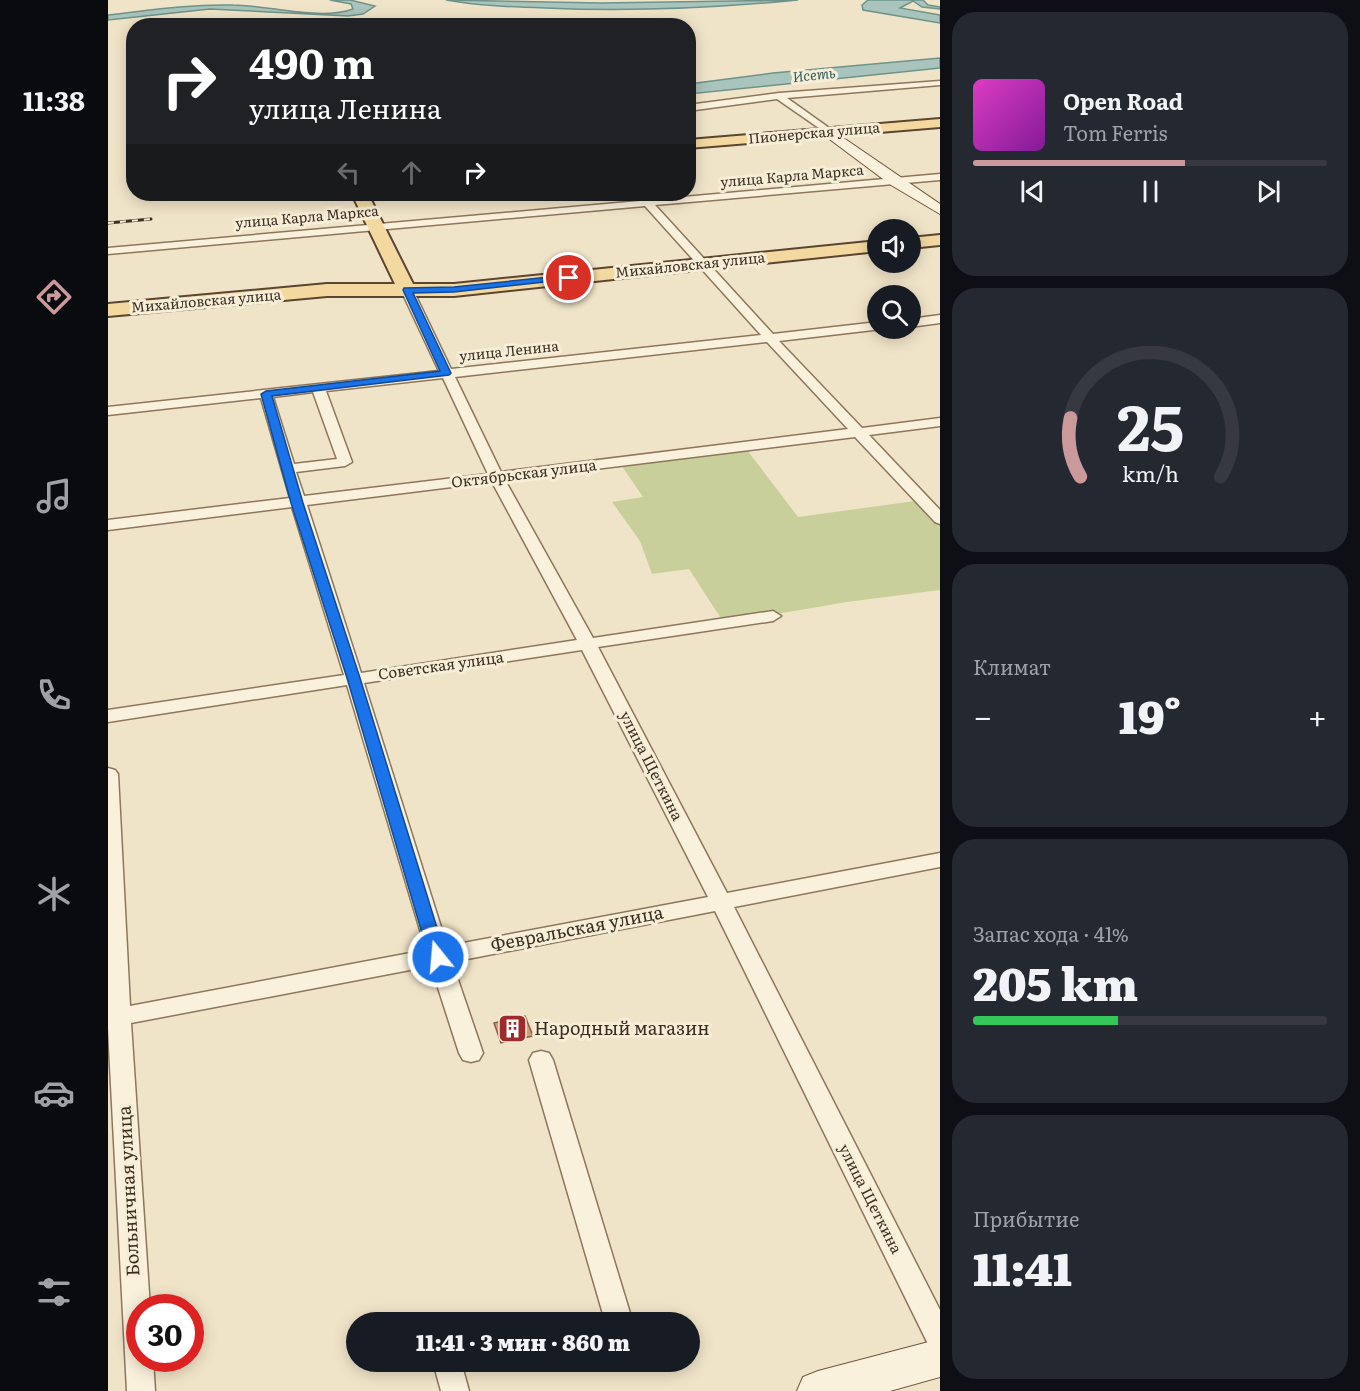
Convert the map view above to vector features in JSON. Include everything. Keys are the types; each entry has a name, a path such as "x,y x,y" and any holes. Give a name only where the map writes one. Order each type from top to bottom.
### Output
{"main road":[{"name":"Пионерская улица","path":"696,143 940,123"},
{"path":"829,132 896,182 940,210"},
{"name":"улица Щеткина","path":"364,201 407,290"},
{"path":"921,242 940,240"},
{"name":"Михайловская улица","path":"108,310 327,290 454,290 867,247"},
{"path":"818,1391 940,1358"}],"street":[{"path":"696,107 779,96 940,83"},
{"path":"779,96 829,132"},
{"name":"улица Карла Маркса","path":"696,195 896,182 940,177"},
{"name":"улица Карла Маркса","path":"108,251 614,201"},
{"path":"646,201 701,264 940,519"},
{"name":"улица Щеткина","path":"407,290 498,477 588,644 721,902 940,1339"},
{"path":"921,321 940,319"},
{"name":"улица Ленина","path":"108,411 867,327"},
{"path":"287,469 345,462 318,388"},
{"path":"266,394 297,503 354,678 438,957 471,1053"},
{"name":"Октябрьская улица","path":"108,525 940,422"},
{"name":"Советская улица","path":"108,716 773,616"},
{"name":"Больничная улица","path":"108,774 113,1018 141,1391"},
{"name":"Февральская улица","path":"113,1018 940,860"},
{"path":"541,1060 615,1312"},
{"path":"450,1372 455,1391"}],"green space":[{"path":"744,446 798,517 922,500 940,519 940,590 847,602 724,623 689,569 652,574 640,541 612,502 643,497 619,462"}],"water":[{"path":"330,0 350,0 375,6 363,14 348,16 210,9 108,20 108,15 202,5 233,5 325,13 353,9 351,4"},
{"path":"446,0 601,3 798,0 704,7 609,10 496,6"},
{"path":"868,0 923,0 928,5 940,7 940,9 922,7 913,1 900,8 940,15 940,23 863,10 862,5"},
{"name":"Исеть","path":"940,58 940,68 696,93 696,83 773,73"}],"building":[{"name":"Народный магазин","path":"525,1016 533,1036 501,1043 494,1023"}],"railway":[{"path":"108,223 151,219"}],"place":[{"name":"Народный магазин","path":"513,1029"}],"route":[{"path":"438,957 354,678 297,503 266,394 446,373 407,290 454,290 569,278"}]}
